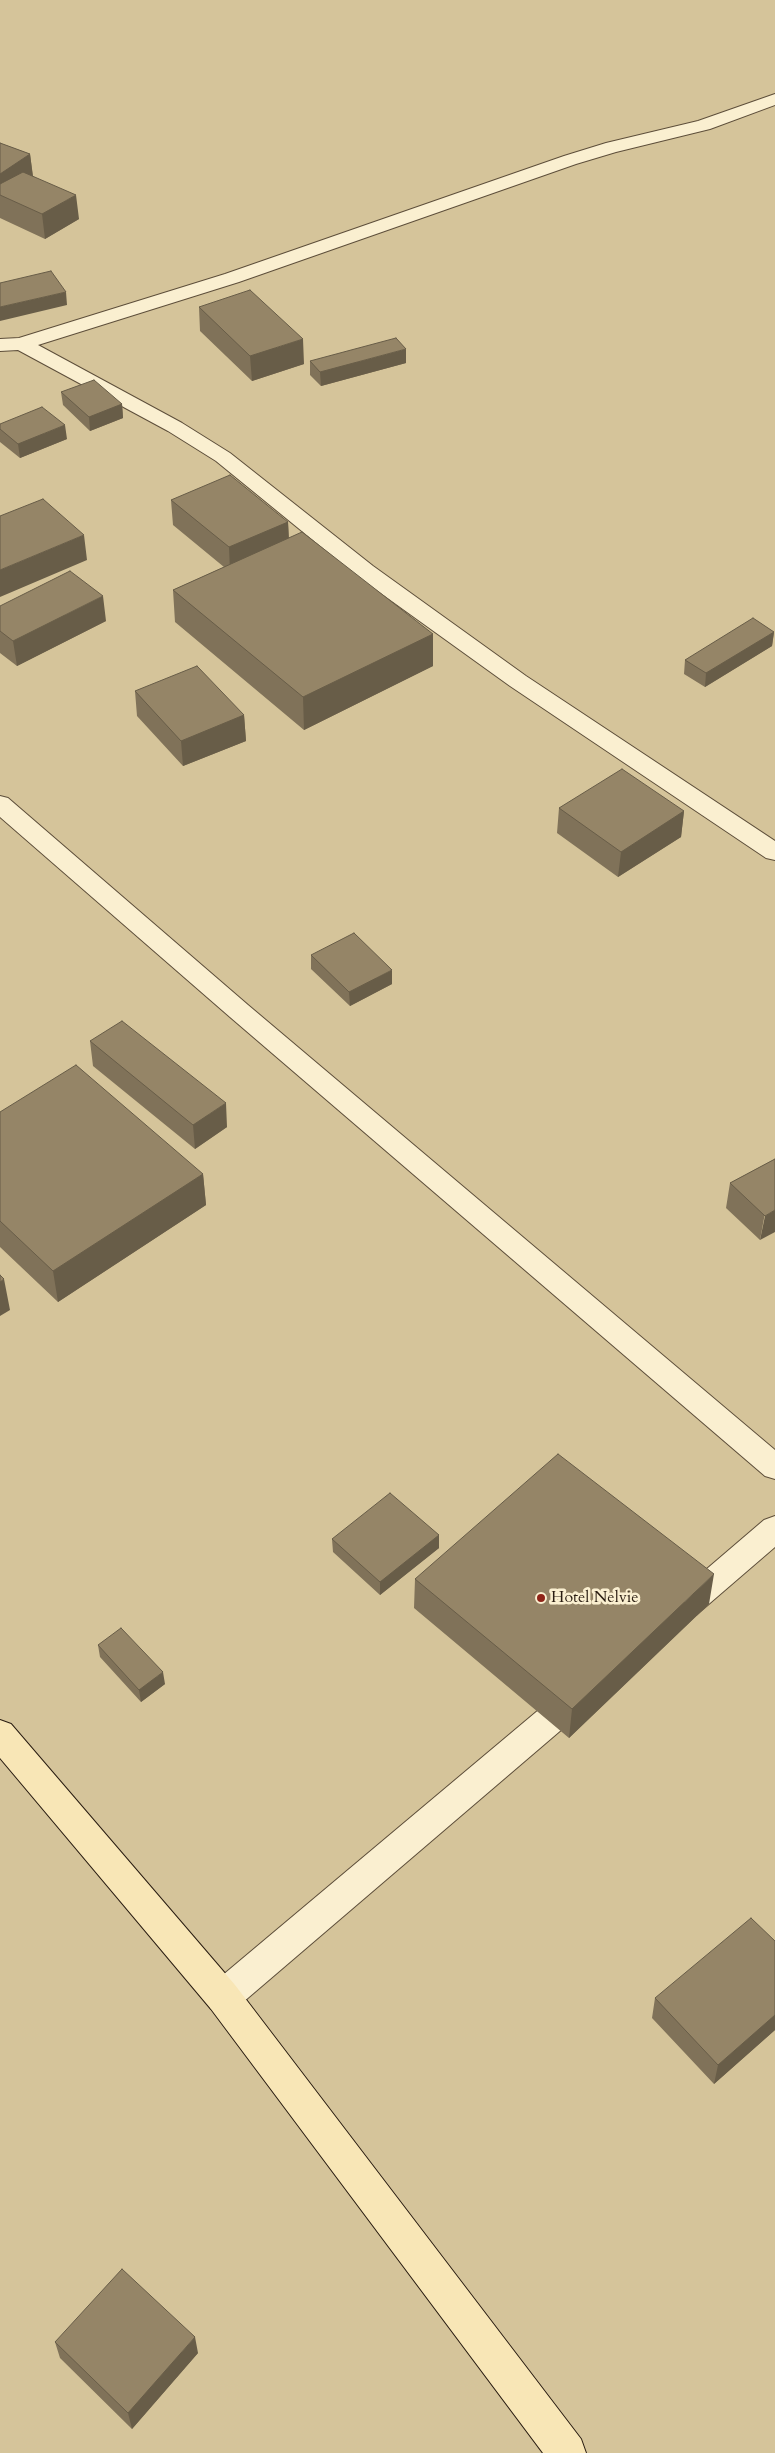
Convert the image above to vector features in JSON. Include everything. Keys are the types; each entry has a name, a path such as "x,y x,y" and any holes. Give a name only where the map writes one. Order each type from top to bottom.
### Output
{"highway":[{"path":"0,1734 223,1997 567,2453"}],"street":[{"path":"10,345 232,278 570,160 612,147 661,137 704,125 775,99"},
{"path":"10,345 175,426 223,457 365,571 518,681 775,852"},
{"path":"0,804 254,1024 775,1467"},
{"path":"662,1625 775,1530"},
{"path":"223,1997 601,1677"}],"shaded area":[{"path":"0,0 775,0 775,2453 0,2453"}],"building":[{"path":"0,143 30,154 0,174"},
{"path":"23,172 76,195 42,214 0,195 0,184"},
{"path":"51,271 66,292 0,307 0,283"},
{"path":"250,290 303,339 250,356 199,307"},
{"path":"396,338 406,349 320,372 310,361"},
{"path":"94,380 122,404 89,417 61,392"},
{"path":"42,407 65,425 18,444 0,429 0,424"},
{"path":"230,475 288,522 229,547 171,500"},
{"path":"43,499 84,535 0,570 0,516"},
{"path":"302,532 433,634 303,697 173,590"},
{"path":"70,571 103,596 13,641 0,631 0,606"},
{"path":"753,618 774,632 706,673 685,660"},
{"path":"197,666 244,715 181,741 135,691"},
{"path":"622,769 684,811 621,852 559,808"},
{"path":"354,933 392,970 349,992 311,955"},
{"path":"122,1021 226,1103 193,1125 90,1041"},
{"path":"76,1065 203,1174 53,1271 0,1221 0,1112"},
{"path":"775,1159 775,1210 765,1216 730,1183"},
{"path":"558,1454 714,1574 572,1709 415,1579"},
{"path":"390,1493 439,1535 380,1582 332,1539"},
{"path":"121,1628 163,1672 139,1690 98,1645"},
{"path":"751,1918 775,1941 775,2015 718,2065 655,1998"},
{"path":"122,2269 195,2337 128,2413 55,2342"}],"place":[{"name":"Hotel Nelvie","path":"541,1598"}]}
